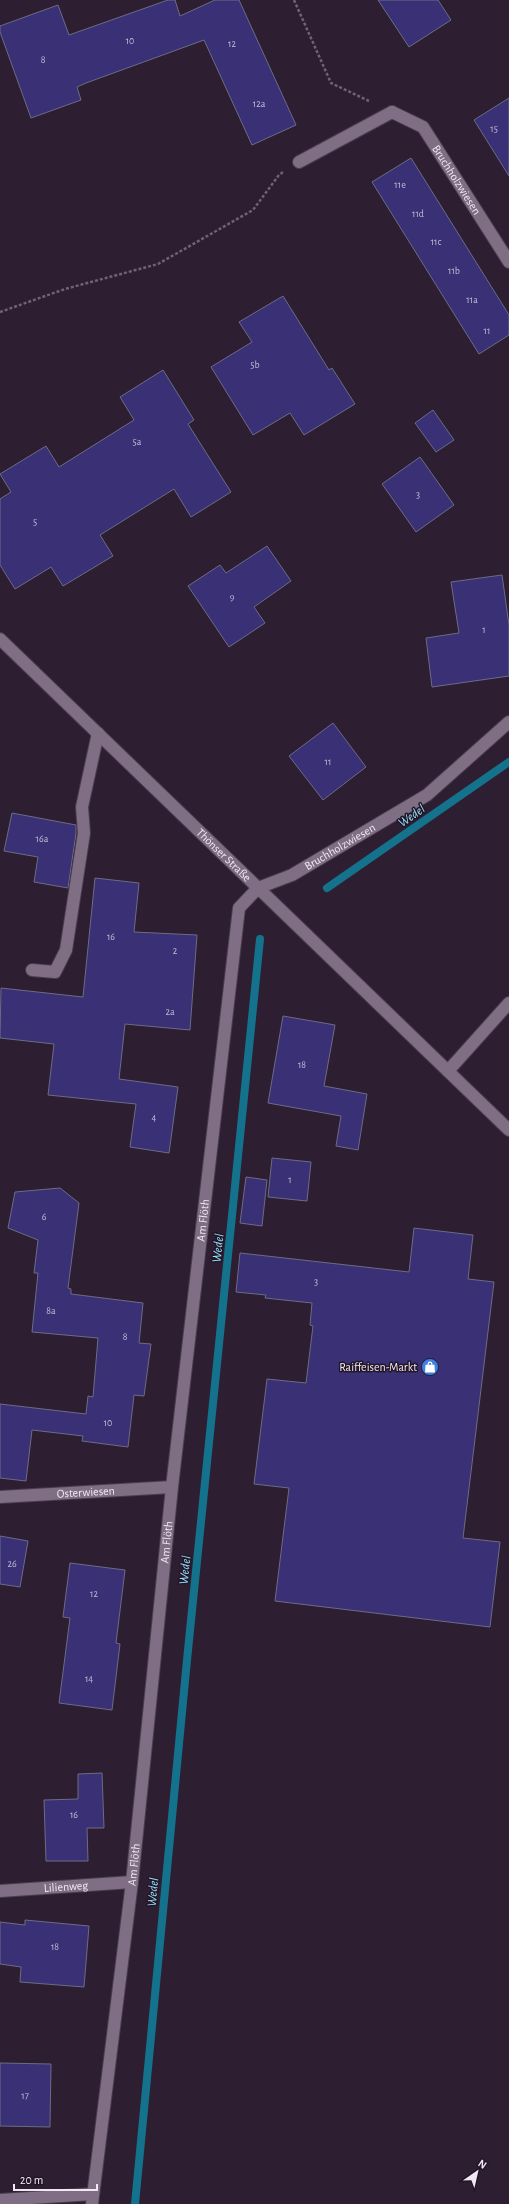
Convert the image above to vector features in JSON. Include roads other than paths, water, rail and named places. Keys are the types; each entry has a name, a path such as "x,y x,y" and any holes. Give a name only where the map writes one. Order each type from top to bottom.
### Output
{"street":[{"name":"Bruchholzwiesen","path":"299,162 392,112 424,127 509,262"},
{"name":"Thönser Straße","path":"0,639 509,1130"},
{"name":"Bruchholzwiesen","path":"258,888 292,875 427,795 509,722"},
{"path":"32,970 55,972 66,950 84,833 82,807 98,733"},
{"name":"Am Flöth","path":"93,2199 132,1882 172,1487 239,908 258,888"},
{"path":"448,1071 509,1003"},
{"name":"Osterwiesen","path":"0,1497 172,1487"},
{"name":"Lilienweg","path":"0,1891 132,1882"},
{"path":"0,2200 93,2199"}],"waterway":[{"name":"Wedel","path":"327,888 509,762"},
{"name":"Wedel","path":"135,2204 187,1660 260,939"}],"place":[{"name":"Raiffeisen-Markt","path":"430,1367"}]}
